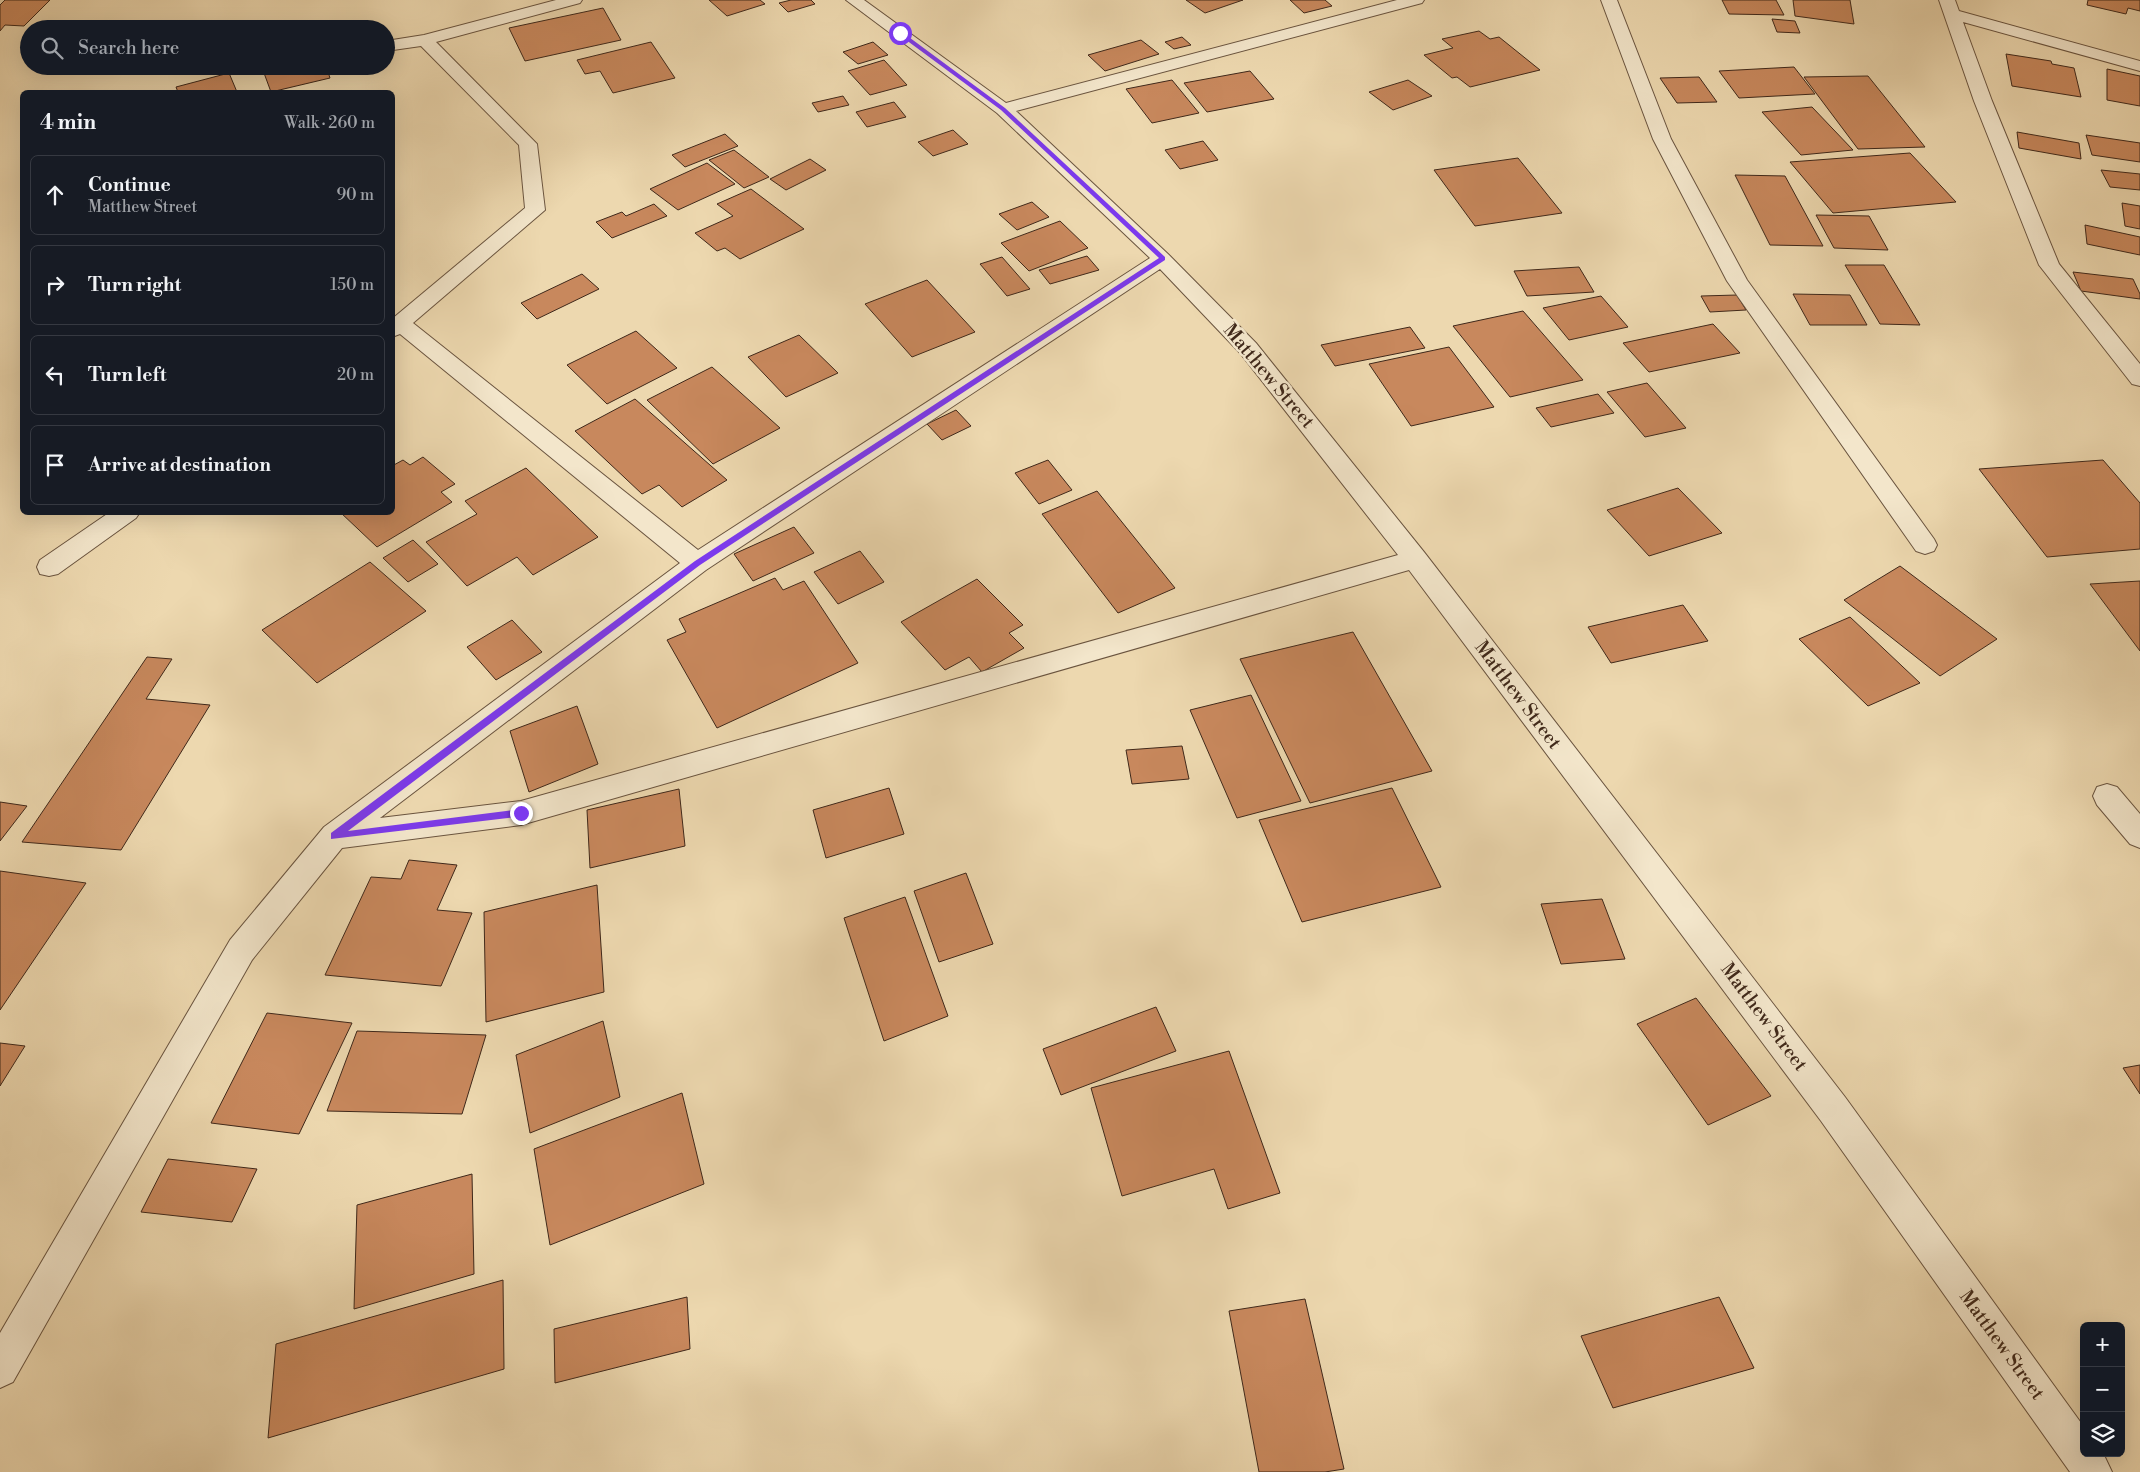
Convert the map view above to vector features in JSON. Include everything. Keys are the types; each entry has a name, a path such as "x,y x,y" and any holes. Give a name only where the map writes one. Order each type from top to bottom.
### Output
{"street":[{"path":"395,45 425,40 574,0"},
{"name":"Matthew Street","path":"854,0 1003,109 1162,259 1248,348 1415,559 1833,1109 2094,1472"},
{"path":"1003,109 1416,0"},
{"path":"1609,0 1662,139 1737,281 1925,545"},
{"path":"1343,5 1359,14"},
{"path":"1949,7 2140,66"},
{"path":"1949,7 1983,101 2049,265 2140,379"},
{"path":"425,40 528,144 536,210 397,327 697,563"},
{"path":"0,1369 241,950 334,836 697,563 1162,259"},
{"path":"49,567 124,515"},
{"path":"334,836 521,813 1415,559"},
{"path":"2107,796 2140,835"}],"building":[{"path":"5,0 50,0 30,20 20,20 20,26 5,25 0,31 0,5"},
{"path":"709,0 760,0 765,4 727,16"},
{"path":"791,0 811,0 815,4 788,12 779,3"},
{"path":"1186,0 1243,0 1205,13"},
{"path":"1290,0 1325,0 1332,6 1304,13"},
{"path":"1722,0 1776,0 1784,15 1729,14"},
{"path":"1793,0 1850,0 1854,24 1795,16"},
{"path":"2088,0 2140,0 2140,11 2128,8 2126,14 2087,5"},
{"path":"603,8 621,40 525,61 509,28"},
{"path":"1772,19 1795,21 1800,33 1777,32"},
{"path":"1479,31 1490,39 1499,37 1540,70 1470,87 1457,77 1452,78 1424,55 1453,48 1442,39"},
{"path":"1182,37 1191,45 1174,49 1165,42"},
{"path":"1141,40 1159,54 1105,71 1088,55"},
{"path":"651,42 675,78 613,93 600,71 585,74 577,60"},
{"path":"873,42 888,55 858,64 843,52"},
{"path":"2006,54 2051,61 2052,64 2074,68 2081,97 2012,86"},
{"path":"884,60 907,85 870,95 848,71"},
{"path":"1794,67 1815,94 1739,98 1719,71"},
{"path":"2107,69 2140,76 2140,106 2107,100"},
{"path":"1250,71 1274,99 1207,112 1184,83"},
{"path":"221,75 230,75 236,90 177,90 176,87"},
{"path":"265,75 329,75 330,78 279,90 270,90"},
{"path":"1868,76 1925,147 1858,149 1804,77"},
{"path":"1699,77 1717,102 1677,103 1660,78"},
{"path":"1172,80 1199,113 1152,123 1126,89"},
{"path":"1408,80 1432,96 1393,110 1369,92"},
{"path":"843,96 849,105 818,112 812,103"},
{"path":"894,102 906,117 867,127 856,112"},
{"path":"1812,107 1853,150 1801,155 1762,112"},
{"path":"953,130 968,144 933,156 918,142"},
{"path":"2017,132 2079,143 2081,159 2019,148"},
{"path":"725,134 738,146 685,167 672,155"},
{"path":"2086,135 2140,143 2140,162 2092,155"},
{"path":"1203,141 1218,160 1180,169 1165,150"},
{"path":"734,150 769,177 744,188 709,160"},
{"path":"1910,153 1956,202 1833,213 1790,162"},
{"path":"1518,158 1562,213 1475,226 1434,170"},
{"path":"810,159 826,170 786,190 770,179"},
{"path":"707,163 735,184 678,210 650,189"},
{"path":"2101,170 2140,174 2140,190 2110,187"},
{"path":"1735,175 1785,176 1823,246 1770,245"},
{"path":"751,189 804,229 740,259 725,248 717,251 695,233 733,216 717,204"},
{"path":"1032,202 1049,217 1017,230 999,214"},
{"path":"2122,203 2140,206 2140,229 2125,226"},
{"path":"654,204 667,216 612,238 596,222 622,212 626,216"},
{"path":"1816,215 1869,216 1888,250 1834,248"},
{"path":"1060,221 1088,248 1029,271 1001,243"},
{"path":"2085,225 2140,237 2140,255 2087,244"},
{"path":"1087,256 1099,270 1050,284 1039,270"},
{"path":"1002,257 1030,289 1007,296 980,264"},
{"path":"1845,265 1884,265 1920,325 1880,324"},
{"path":"1579,267 1594,292 1527,296 1514,271"},
{"path":"2073,272 2133,279 2140,294 2140,299 2081,291"},
{"path":"582,274 599,289 537,319 521,303"},
{"path":"927,280 975,332 912,357 865,304"},
{"path":"1793,294 1850,295 1867,325 1810,325"},
{"path":"1737,295 1746,310 1710,312 1701,296"},
{"path":"1601,296 1628,327 1569,340 1543,308"},
{"path":"1523,311 1583,380 1510,397 1453,326"},
{"path":"1713,324 1740,353 1649,372 1623,343"},
{"path":"1410,327 1425,348 1335,366 1321,345"},
{"path":"636,331 677,368 607,404 567,365"},
{"path":"799,335 838,373 786,397 748,357"},
{"path":"1449,347 1494,407 1411,426 1369,364"},
{"path":"712,367 780,428 713,464 647,400"},
{"path":"1647,383 1686,428 1645,437 1607,392"},
{"path":"1598,394 1614,413 1551,427 1536,408"},
{"path":"635,399 727,480 682,507 659,485 642,494 575,431"},
{"path":"956,410 971,426 942,440 927,424"},
{"path":"423,457 455,484 441,492 452,502 377,547 343,515 395,515 395,464 403,460 410,465"},
{"path":"1048,460 1072,490 1039,504 1015,473"},
{"path":"2103,460 2140,503 2140,549 2047,557 1979,469"},
{"path":"526,468 598,537 533,575 517,557 467,586 426,542 477,514 465,501"},
{"path":"1678,488 1722,533 1649,556 1607,510"},
{"path":"1097,491 1175,588 1118,613 1042,514"},
{"path":"794,527 814,553 753,581 734,554"},
{"path":"413,540 438,564 408,582 383,558"},
{"path":"860,551 884,582 838,604 814,572"},
{"path":"370,562 426,611 317,683 262,630"},
{"path":"1900,566 1997,639 1940,676 1844,600"},
{"path":"775,578 783,590 804,581 858,663 717,728 667,640 686,632 679,619"},
{"path":"977,579 1023,625 1009,633 1024,648 982,672 969,657 945,670 901,622"},
{"path":"2140,581 2140,651 2090,584"},
{"path":"1683,605 1708,641 1611,663 1588,627"},
{"path":"1850,617 1920,683 1868,706 1799,639"},
{"path":"512,620 542,652 496,680 467,647"},
{"path":"1353,632 1432,771 1310,803 1240,659"},
{"path":"147,657 172,659 146,699 210,705 121,850 22,842"},
{"path":"1251,695 1301,801 1237,818 1190,710"},
{"path":"577,706 598,764 529,792 510,731"},
{"path":"1182,746 1189,779 1132,784 1126,750"},
{"path":"889,788 904,834 826,858 813,810"},
{"path":"1392,788 1441,887 1302,922 1259,820"},
{"path":"679,789 685,846 590,868 587,810"},
{"path":"0,802 27,806 0,841"},
{"path":"409,860 457,865 437,910 472,913 441,986 325,975 371,877 401,879"},
{"path":"0,871 86,883 0,1010"},
{"path":"966,873 993,944 939,962 914,891"},
{"path":"597,885 604,992 486,1022 484,912"},
{"path":"905,897 948,1016 884,1041 844,918"},
{"path":"1602,899 1625,959 1561,964 1541,904"},
{"path":"1696,998 1771,1096 1708,1125 1637,1024"},
{"path":"1156,1007 1176,1051 1061,1095 1043,1049"},
{"path":"267,1013 352,1023 299,1134 211,1123"},
{"path":"603,1021 620,1097 530,1133 516,1055"},
{"path":"357,1031 486,1035 462,1114 327,1111"},
{"path":"0,1043 25,1046 0,1086"},
{"path":"1229,1051 1280,1193 1228,1209 1214,1169 1122,1196 1091,1088"},
{"path":"2140,1065 2140,1094 2123,1068"},
{"path":"682,1093 704,1184 550,1245 534,1149"},
{"path":"168,1159 257,1169 232,1222 141,1212"},
{"path":"472,1174 474,1274 354,1309 357,1205"},
{"path":"503,1280 504,1369 268,1438 276,1344"},
{"path":"687,1297 690,1349 555,1383 554,1329"},
{"path":"1719,1297 1754,1368 1613,1408 1581,1336"},
{"path":"1305,1299 1344,1469 1325,1472 1259,1472 1229,1311"}],"route":[{"path":"521,813 334,836 697,563 1162,259 1003,109 900,33"}]}
